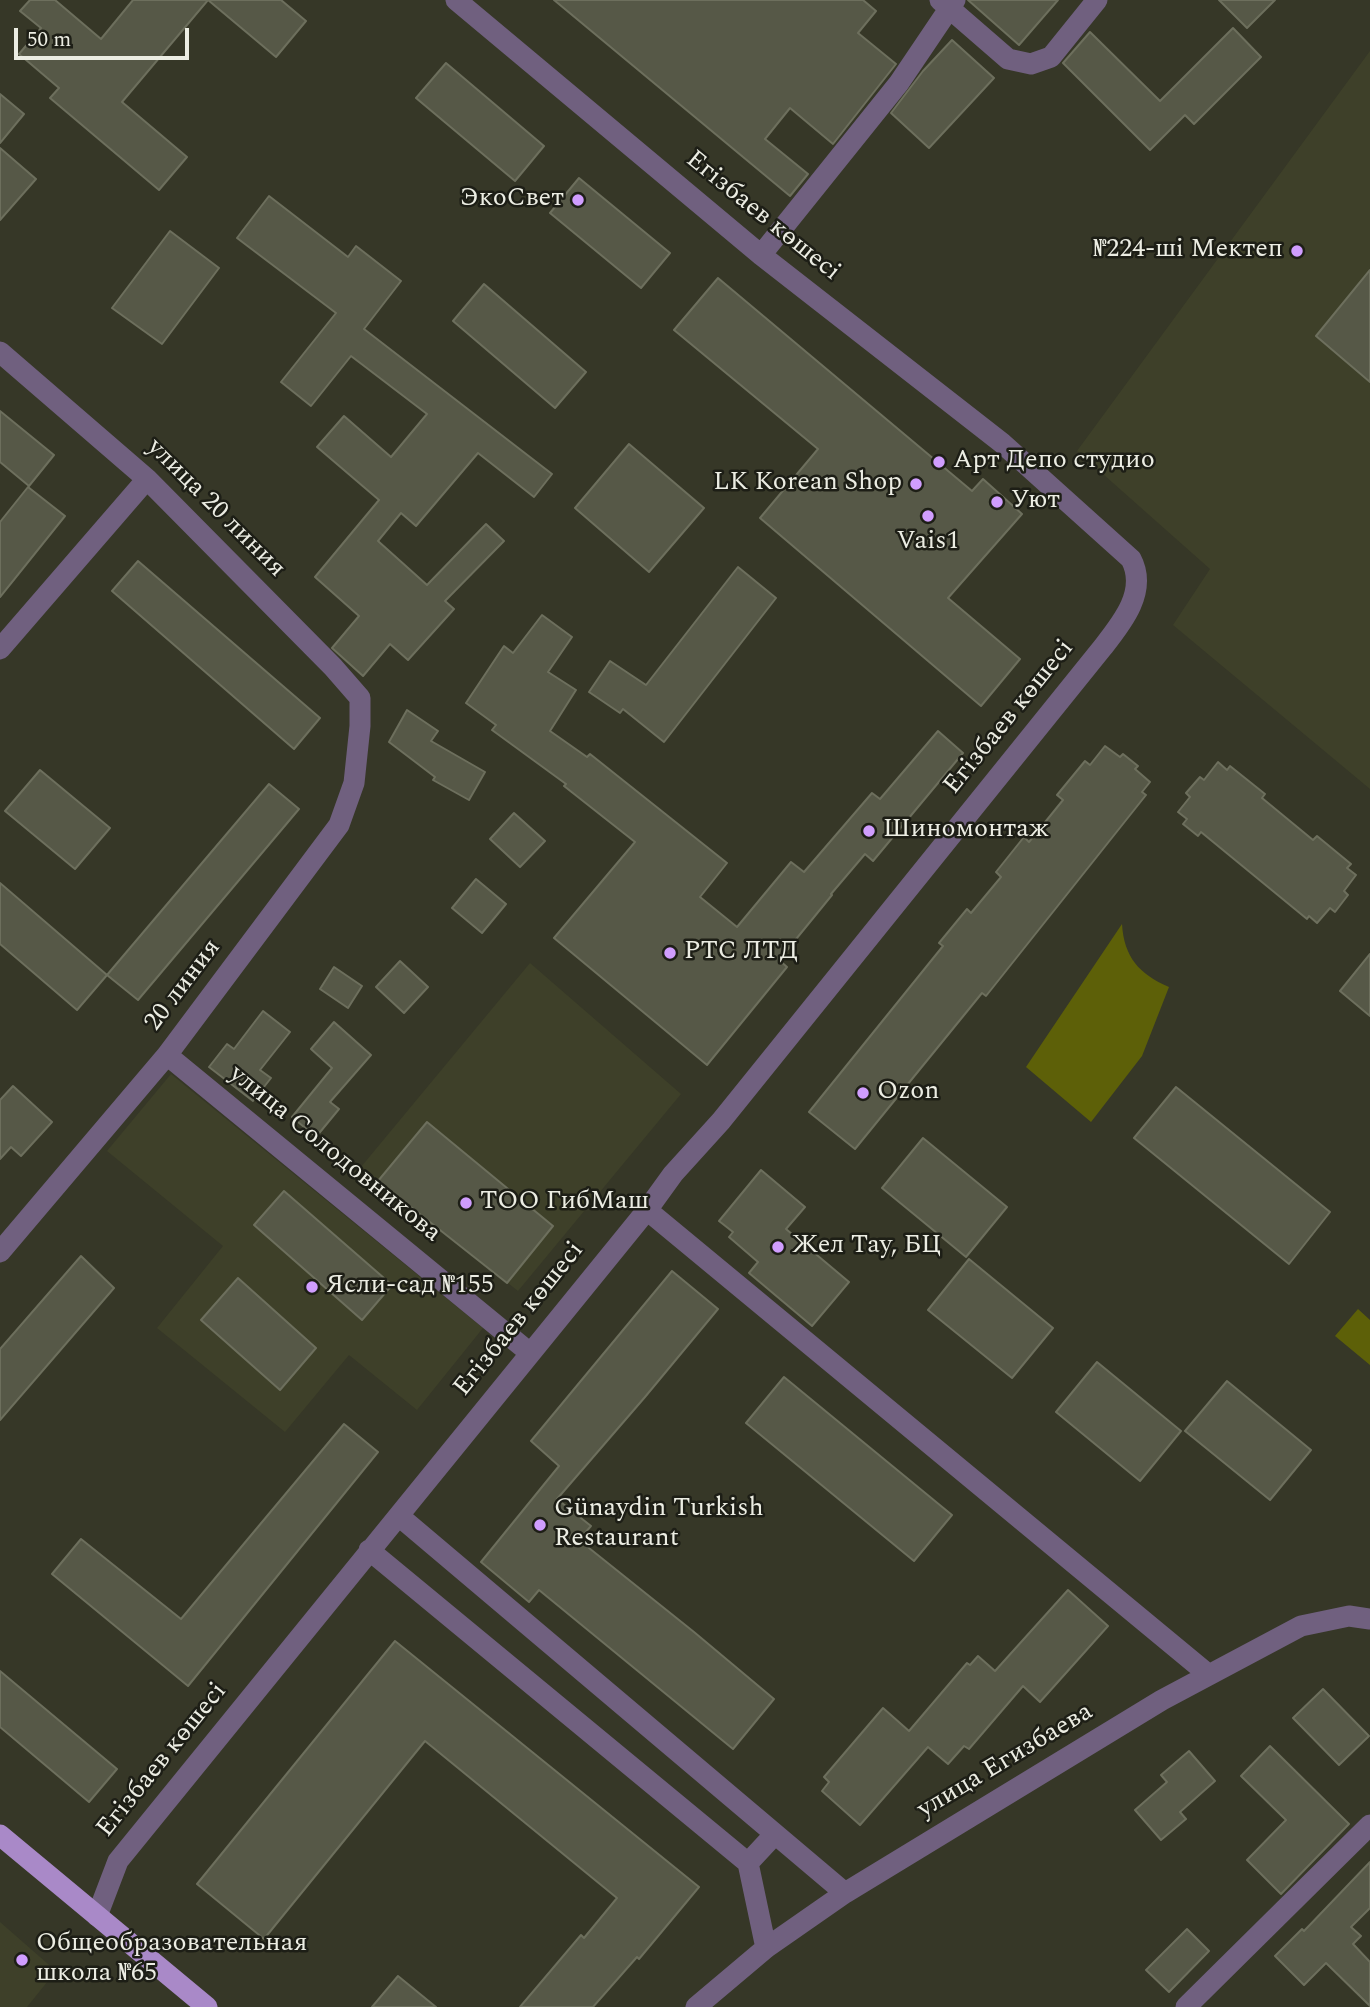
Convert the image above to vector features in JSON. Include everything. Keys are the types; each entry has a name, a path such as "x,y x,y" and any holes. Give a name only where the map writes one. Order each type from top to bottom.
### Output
{"main road":[{"path":"0,1835 208,2007"}],"street":[{"name":"Егізбаев көшесі","path":"97,1916 118,1861 647,1210 673,1174 721,1121 1122,623 1132,604 1135,590 1136,568 1123,551 1002,443 761,255 456,0"},
{"path":"761,255 899,83 948,3 1008,59 1031,64 1051,57 1097,0"},
{"name":"улица 20 линия","path":"0,352 147,479 351,688 360,698 360,726"},
{"path":"0,649 147,479"},
{"name":"20 линия","path":"0,1252 167,1055 339,825 354,783 360,726"},
{"name":"улица Солодовникова","path":"167,1055 530,1353"},
{"path":"647,1210 1209,1675"},
{"path":"399,1516 845,1893"},
{"path":"369,1550 748,1863 766,1948"},
{"name":"улица Егизбаева","path":"696,2007 766,1948 845,1893 1161,1700 1301,1626 1349,1616 1370,1619"},
{"path":"1186,2007 1370,1825"},
{"path":"748,1863 775,1834"}],"shaded area":[{"name":"№224-ші Мектеп","path":"1370,51 1370,789 1173,625 1210,569 1077,451"},
{"path":"1122,924 1126,946 1135,963 1149,976 1169,987 1142,1056 1091,1122 1026,1067"},
{"path":"530,963 681,1094 518,1291 361,1167"},
{"name":"Ясли-сад №155","path":"171,1074 483,1328 417,1410 349,1355 285,1432 157,1328 223,1246 107,1151"},
{"path":"1358,1309 1370,1320 1370,1365 1335,1336"},
{"name":"Общеобразовательная школа №65","path":"0,1922 56,1971 27,2007 0,2007"}],"building":[{"path":"30,0 55,0 101,39 133,0 208,0 122,102 187,157 159,190 50,98 59,88 19,54 41,28 20,11"},
{"path":"208,0 281,0 306,21 276,57"},
{"path":"554,0 863,0 876,11 858,33 896,64 833,144 790,108 765,139 808,174 790,196"},
{"path":"968,0 1058,0 1019,45"},
{"path":"1219,0 1275,0 1247,28"},
{"path":"1233,28 1261,57 1194,124 1185,115 1150,150 1063,63 1090,32 1160,101"},
{"path":"952,40 994,78 929,148 891,113 923,71"},
{"path":"446,63 544,146 515,181 416,98"},
{"path":"0,94 24,114 0,143"},
{"path":"0,148 36,179 0,220"},
{"path":"579,178 670,253 641,288 550,213"},
{"path":"269,196 348,257 356,246 401,281 364,329 552,474 534,497 478,453 416,526 401,513 378,541 427,585 486,524 504,541 445,601 454,609 408,660 390,644 363,676 332,648 359,616 315,577 379,500 317,447 344,416 391,457 427,414 351,356 311,406 281,382 336,313 237,238"},
{"path":"170,231 219,268 162,344 112,308"},
{"path":"1370,270 1370,382 1316,336"},
{"path":"718,278 972,491 983,479 1022,514 948,598 1020,659 981,706 760,518 818,449 674,330"},
{"path":"484,284 586,372 555,408 453,321"},
{"path":"0,411 54,455 29,486 0,462"},
{"path":"629,444 704,508 649,572 575,508"},
{"path":"28,487 65,516 0,597 0,522"},
{"path":"138,561 320,718 294,749 112,591"},
{"path":"738,567 776,598 664,742 623,709 620,713 589,692 610,661 646,685"},
{"path":"542,615 572,637 548,672 576,690 550,731 587,757 590,754 727,863 700,897 737,927 791,862 804,872 872,793 880,799 938,731 963,753 873,861 865,854 831,894 779,960 787,967 707,1065 554,938 635,842 564,786 566,784 492,730 496,725 466,703 504,646 513,653"},
{"path":"407,710 438,731 431,741 485,772 469,800 433,780 435,777 389,742"},
{"path":"1105,746 1120,757 1123,754 1138,766 1135,769 1150,782 1142,792 1146,795 986,996 982,993 855,1149 809,1112 943,946 939,943 967,909 971,913 1001,877 996,872 1024,837 1029,842 1063,800 1057,795 1085,761 1090,765"},
{"path":"1218,762 1227,770 1230,766 1265,794 1262,798 1313,840 1317,836 1351,864 1347,868 1356,875 1344,891 1348,895 1335,912 1330,908 1317,923 1309,916 1307,919 1201,832 1198,836 1183,824 1187,819 1178,812 1190,797 1186,793 1200,777 1204,780"},
{"path":"40,770 110,828 75,869 5,811"},
{"path":"269,784 299,809 138,1000 107,975"},
{"path":"514,813 545,841 520,867 490,839"},
{"path":"476,879 506,904 482,933 452,908"},
{"path":"0,883 107,975 77,1010 0,944"},
{"path":"1370,954 1370,1016 1340,991"},
{"path":"400,961 428,987 404,1013 376,987"},
{"path":"334,967 362,986 348,1008 320,989"},
{"path":"263,1011 290,1032 260,1070 271,1078 253,1101 209,1067 227,1044 234,1049"},
{"path":"334,1022 371,1055 330,1102 339,1109 316,1137 292,1117 332,1068 311,1049"},
{"path":"13,1086 52,1122 21,1156 11,1147 0,1159 0,1100"},
{"path":"1176,1087 1330,1212 1289,1264 1134,1138"},
{"name":"ТОО ГибМаш","path":"427,1122 553,1226 507,1283 378,1181"},
{"path":"923,1138 1007,1207 966,1257 882,1188"},
{"name":"Жел Тау, БЦ","path":"761,1170 805,1207 786,1229 849,1282 812,1326 749,1273 758,1262 729,1237 733,1232 719,1221"},
{"path":"284,1191 392,1285 362,1320 254,1225"},
{"path":"81,1256 114,1288 0,1420 0,1349"},
{"path":"969,1259 1053,1328 1012,1378 928,1310"},
{"path":"672,1271 718,1309 557,1499 591,1526 579,1540 774,1699 733,1749 539,1590 529,1602 481,1562 559,1466 531,1441"},
{"path":"238,1278 316,1348 280,1390 201,1320"},
{"path":"1097,1362 1181,1431 1140,1481 1056,1412"},
{"path":"784,1377 952,1515 914,1561 746,1423"},
{"path":"1227,1381 1311,1450 1270,1500 1185,1431"},
{"path":"344,1424 378,1452 188,1686 52,1574 81,1539 181,1619"},
{"path":"1068,1590 1108,1626 1040,1702 1023,1686 969,1749 964,1746 948,1764 928,1747 860,1825 822,1791 829,1782 824,1777 883,1708 909,1731 967,1663 970,1665 978,1656 995,1671"},
{"path":"395,1641 699,1887 639,1959 637,1957 593,2007 520,2007 581,1935 584,1938 617,1898 425,1741 264,1939 197,1884"},
{"path":"0,1671 117,1769 89,1802 0,1727"},
{"path":"1323,1689 1369,1736 1339,1765 1293,1718"},
{"path":"1270,1746 1349,1824 1281,1894 1247,1860 1286,1820 1241,1776"},
{"path":"1189,1751 1215,1781 1180,1812 1186,1819 1161,1840 1135,1810 1167,1782 1161,1775"},
{"path":"1370,1862 1370,1908 1351,1927 1361,1936 1353,1944 1370,1962 1370,2006 1326,1963 1304,1985 1275,1956 1302,1929 1304,1931"},
{"path":"1187,1929 1209,1951 1169,1992 1146,1970"},
{"path":"398,1976 436,2007 372,2007"}],"place":[{"name":"ЭкоСвет","path":"578,200"},
{"name":"№224-ші Мектеп","path":"1297,251"},
{"name":"Арт Депо студио","path":"939,462"},
{"name":"LK Korean Shop","path":"916,484"},
{"name":"Уют","path":"997,502"},
{"name":"Vais1","path":"928,516"},
{"name":"Шиномонтаж","path":"869,831"},
{"name":"РТС ЛТД","path":"670,953"},
{"name":"Ozon","path":"863,1093"},
{"name":"ТОО ГибМаш","path":"466,1203"},
{"name":"Жел Тау, БЦ","path":"778,1247"},
{"name":"Ясли-сад №155","path":"312,1287"},
{"name":"Günaydin Turkish Restaurant","path":"540,1525"},
{"name":"Общеобразовательная школа №65","path":"22,1960"}]}
